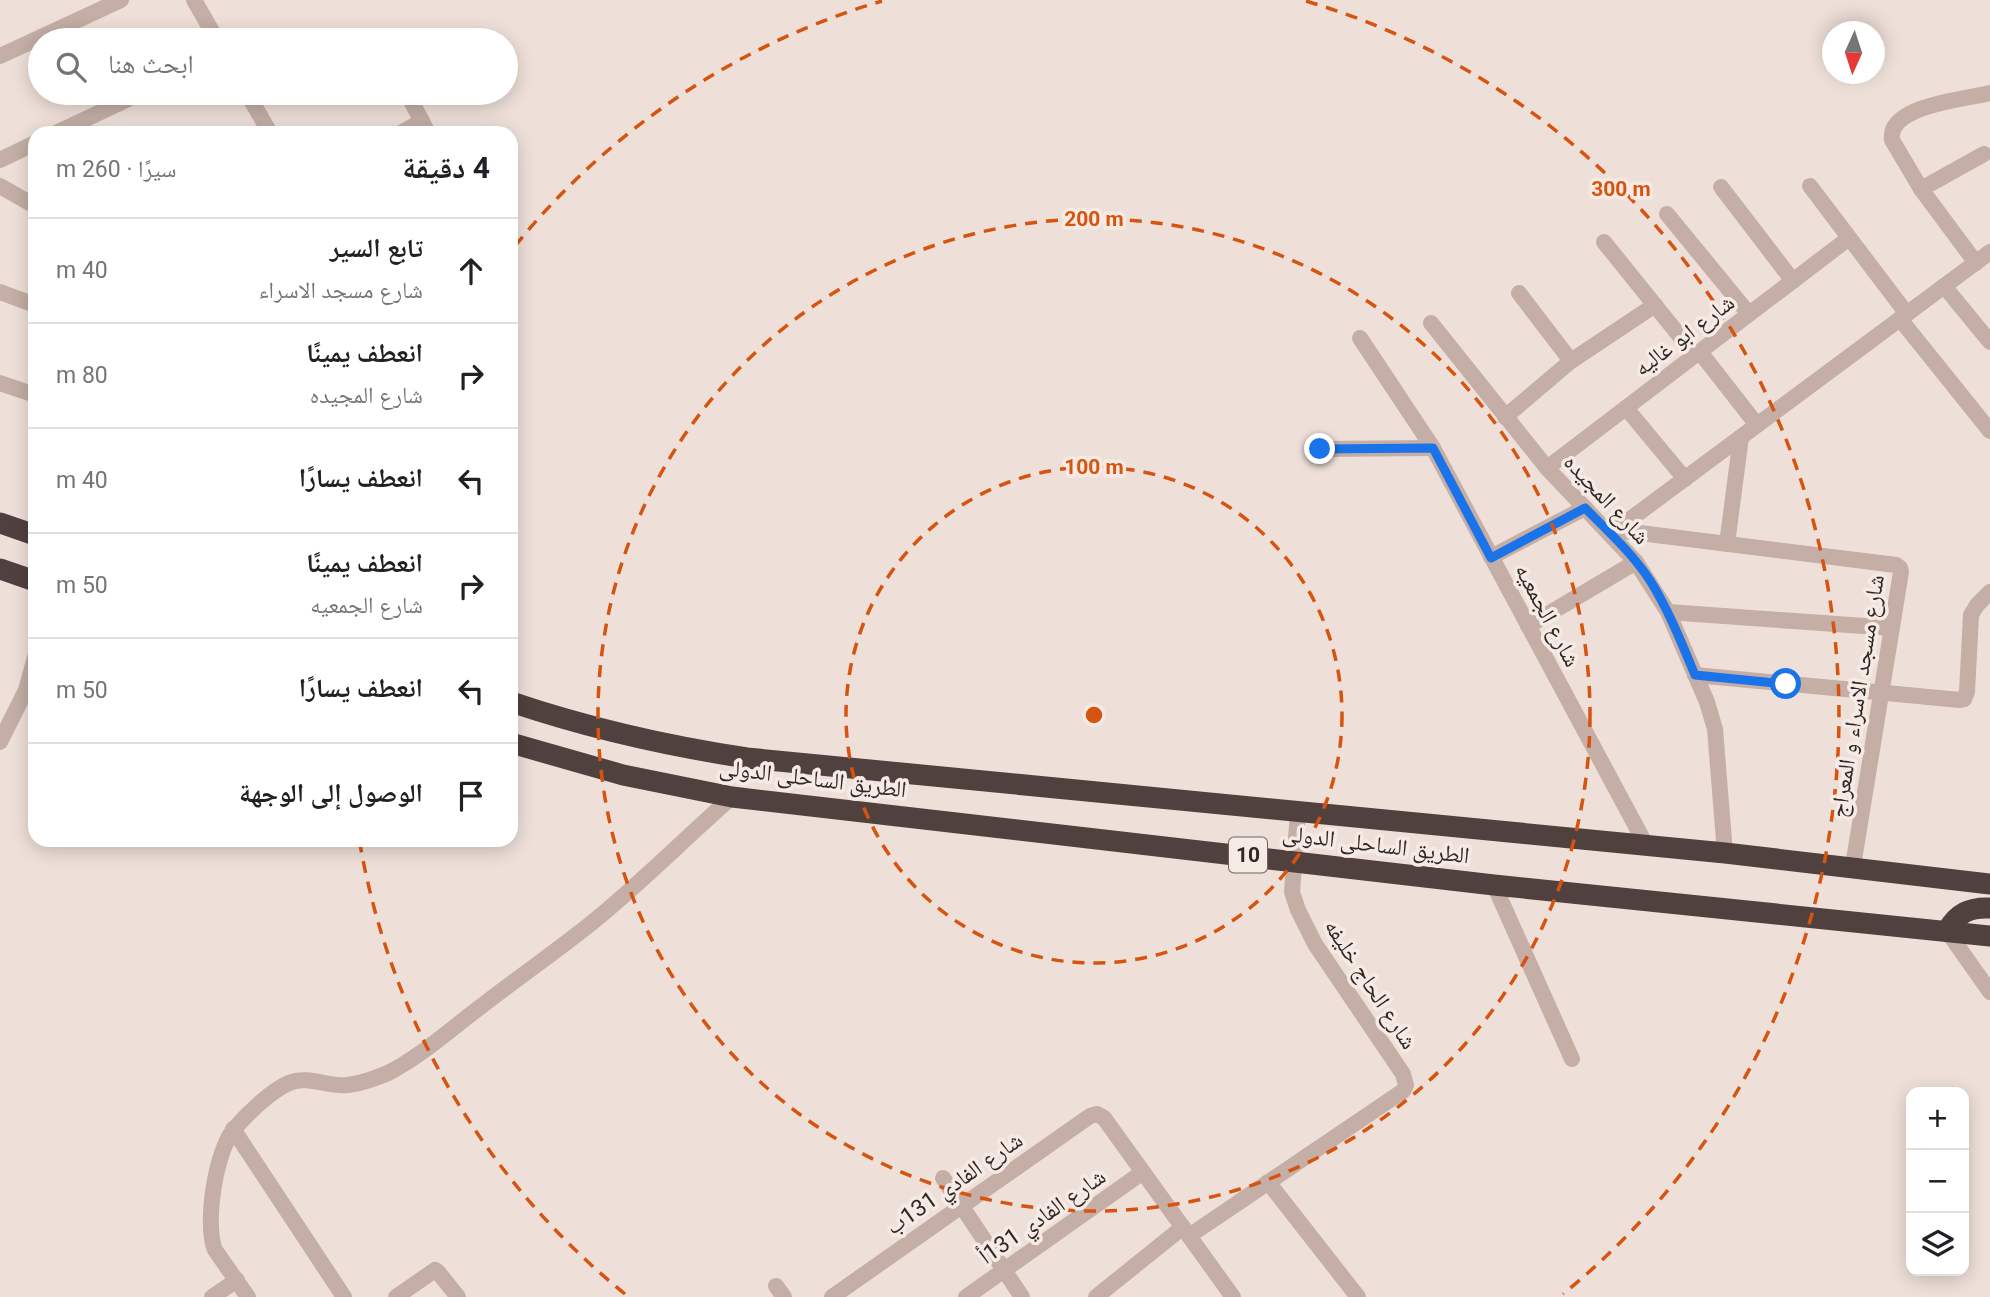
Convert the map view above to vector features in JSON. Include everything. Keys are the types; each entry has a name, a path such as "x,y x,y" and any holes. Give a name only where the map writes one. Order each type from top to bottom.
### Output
{"highway":[{"path":"0,523 28,533"},
{"path":"0,569 28,579"},
{"name":"الطريق الساحلى الدولى","path":"518,704 594,728 645,740 747,758 1726,853 1990,884"},
{"name":"الطريق الساحلى الدولى","path":"518,745 623,775 732,797 1494,884 1990,936"},
{"path":"1947,931 1960,914 1970,909 1990,908"}],"street":[{"path":"60,28 121,0"},
{"path":"194,0 210,28"},
{"path":"0,56 28,43"},
{"path":"1976,263 1921,189 1891,134 1895,123 1937,103 1990,93"},
{"path":"71,126 116,105"},
{"path":"252,105 261,126"},
{"path":"413,105 424,126"},
{"path":"0,160 28,146"},
{"path":"1921,189 1984,154"},
{"path":"0,186 28,202"},
{"path":"1810,186 1990,431"},
{"path":"1721,187 1793,281"},
{"path":"1667,214 1749,314"},
{"name":"شارع ابو غاليه","path":"1547,468 1849,238"},
{"path":"1604,242 1757,425"},
{"path":"1614,532 1990,252"},
{"path":"1944,286 1990,342"},
{"path":"0,292 28,302"},
{"path":"1519,293 1571,361"},
{"path":"1505,417 1571,361 1655,305"},
{"name":"شارع المجيده","path":"1431,323 1547,468 1585,508 1614,532 1668,612 1707,702 1715,729 1726,853"},
{"name":"شارع الجمعيه","path":"1360,338 1433,448 1646,845"},
{"path":"0,383 28,393"},
{"path":"1626,408 1685,479"},
{"path":"1727,544 1741,438"},
{"path":"1320,449 1433,448"},
{"path":"1491,558 1585,508"},
{"name":"شارع مسجد الاسراء و المعراج","path":"1614,532 1898,566 1902,572 1853,866"},
{"path":"1528,626 1636,562"},
{"path":"1695,675 1964,699 1971,615 1990,592"},
{"path":"1668,612 1892,628"},
{"path":"0,742 28,683"},
{"path":"248,1297 215,1250 211,1230 217,1174 233,1129 289,1083 303,1080 345,1085 359,1082 388,1072 422,1050 590,924 732,797"},
{"name":"شارع الحاج خليفه","path":"1097,1297 1186,1232 1268,1182 1402,1091 1406,1082 1305,925 1292,892 1298,812"},
{"path":"1494,884 1572,1059"},
{"path":"1947,931 1990,992"},
{"name":"شارع الفادي 131ب","path":"831,1297 1090,1116 1097,1114 1104,1118 1143,1172"},
{"path":"233,1129 344,1297"},
{"path":"1143,1172 1233,1297"},
{"name":"شارع الفادي 131أ","path":"966,1297 1143,1172"},
{"path":"943,1178 1022,1297"},
{"path":"1268,1182 1358,1297"},
{"path":"396,1297 433,1271 439,1272 458,1297"},
{"path":"212,1297 237,1280"}],"route":[{"path":"1320,449 1433,448 1491,558 1585,508 1636,562 1651,582 1668,612 1695,675 1786,684"}]}
